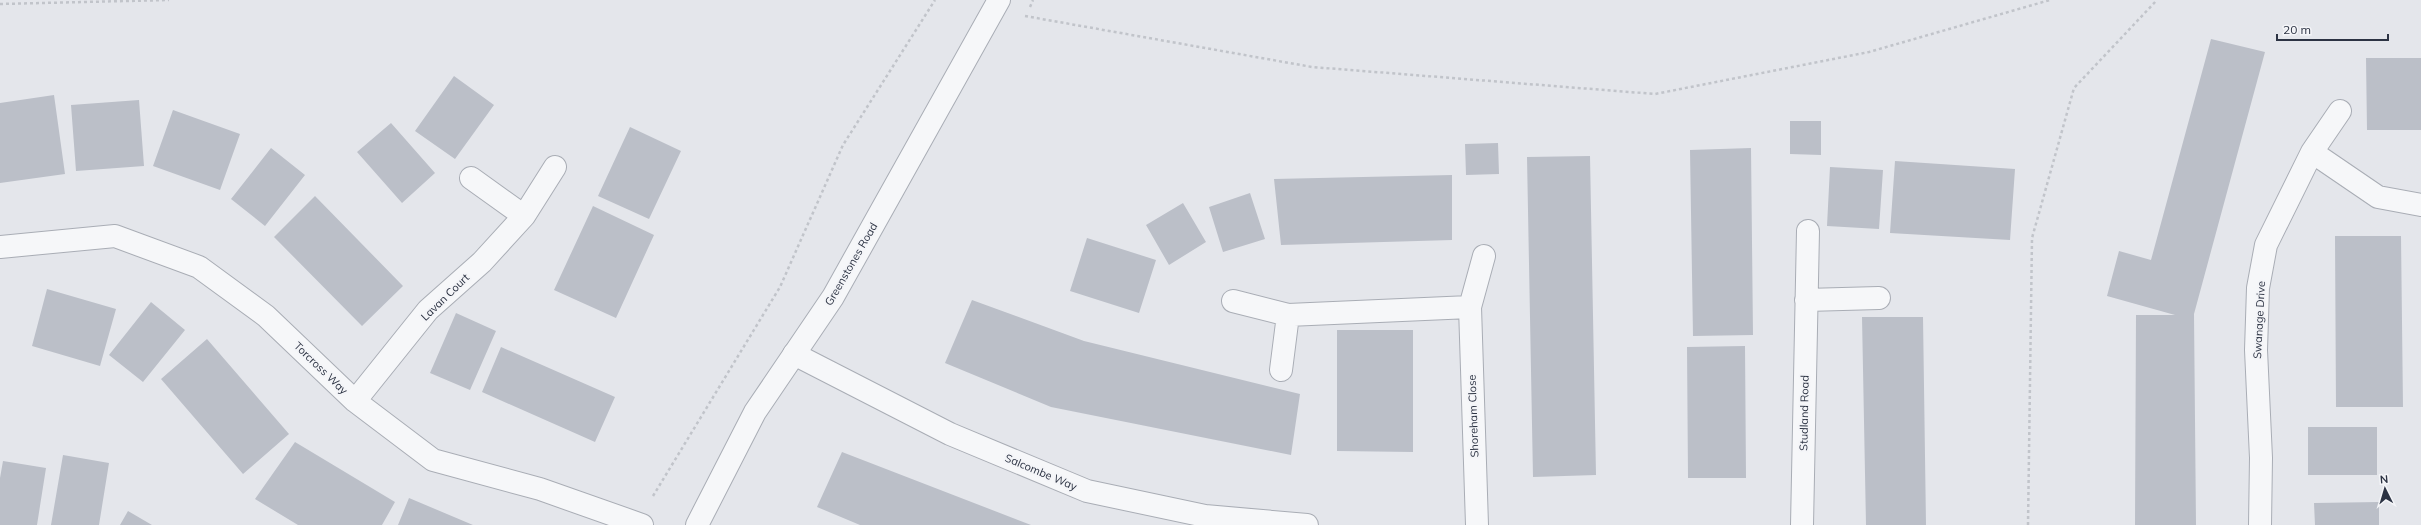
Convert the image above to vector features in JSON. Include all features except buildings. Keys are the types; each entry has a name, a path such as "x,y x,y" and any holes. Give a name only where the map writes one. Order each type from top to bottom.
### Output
{"street":[{"name":"Greenstones Road","path":"697,525 755,412 833,297 997,5"},
{"name":"Swanage Drive","path":"2260,525 2261,458 2256,350 2258,288 2266,245 2312,152 2340,111"},
{"path":"2312,152 2378,197 2421,205"},
{"name":"Lavan Court","path":"355,400 428,310 482,262 524,216 555,167"},
{"path":"471,178 524,216"},
{"name":"Studland Road","path":"1802,525 1808,231"},
{"name":"Torcross Way","path":"0,247 115,236 199,267 266,316 355,400 433,460 540,489 639,524"},
{"name":"Shoreham Close","path":"1477,525 1470,307 1484,256"},
{"path":"1806,300 1880,298"},
{"path":"1233,301 1288,315 1470,307"},
{"path":"1281,370 1288,315"},
{"name":"Salcombe Way","path":"794,354 950,434 1087,491 1205,516 1307,525"}],"path":[{"path":"0,4 169,0"},
{"path":"639,524 780,287 842,145 935,0"},
{"path":"997,5 1312,67 1655,94 1870,52 2050,0"},
{"path":"2028,525 2032,238 2074,88 2157,0"}]}
